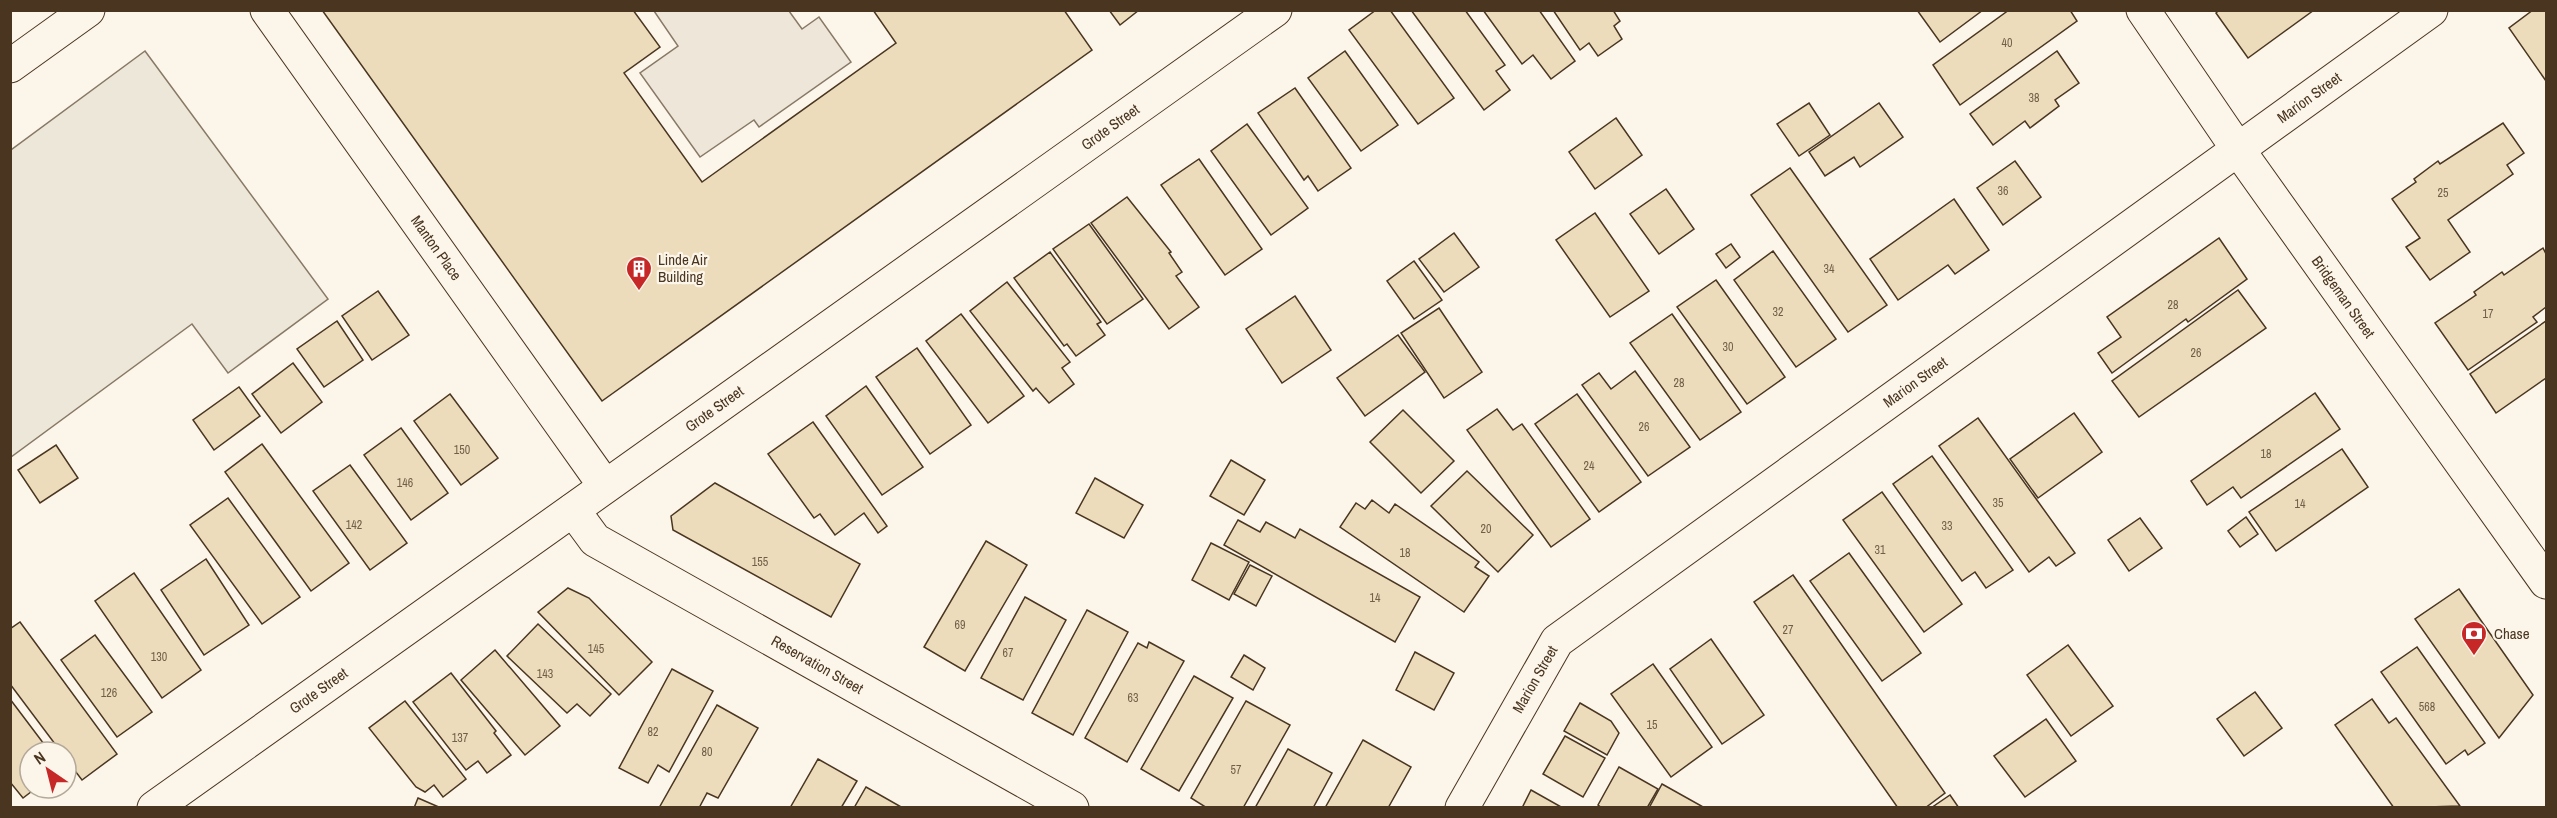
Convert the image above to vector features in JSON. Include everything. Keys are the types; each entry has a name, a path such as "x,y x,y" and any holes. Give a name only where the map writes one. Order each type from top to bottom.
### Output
{"street":[{"path":"10,66 88,10"},
{"name":"Manton Place","path":"267,10 605,486"},
{"name":"Grote Street","path":"154,807 1275,10"},
{"name":"Bridgeman Street","path":"2143,10 2237,148 2547,582"},
{"name":"Marion Street","path":"1461,807 1557,641 2431,10"},
{"name":"Reservation Street","path":"573,510 595,540 1072,807"}],"shaded area":[{"path":"654,11 789,11 802,29 819,17 851,62 759,127 754,120 700,157 640,73 678,46"},
{"path":"145,51 328,299 228,373 192,324 11,457 11,150"}],"building":[{"name":"Linde Air Building","path":"322,10 633,10 660,47 624,73 702,182 896,43 873,10 1064,10 1092,50 602,401"},
{"path":"1109,10 1139,10 1120,25"},
{"path":"1376,10 1390,10 1454,98 1418,124 1349,30"},
{"path":"1411,10 1465,10 1505,65 1496,71 1510,90 1484,110"},
{"path":"1483,10 1539,10 1575,61 1551,79 1533,55 1522,64"},
{"path":"1553,10 1613,10 1620,21 1614,26 1622,39 1598,56 1589,43 1580,50"},
{"path":"1917,10 1983,10 1940,42"},
{"path":"2009,10 2070,10 2077,21 1960,105 1933,65"},
{"path":"2219,10 2314,10 2248,58 2216,13"},
{"path":"2533,10 2546,10 2546,81 2509,28"},
{"path":"1345,51 1398,125 1361,151 1308,78"},
{"path":"2057,51 2079,83 2055,100 2059,106 2030,128 2025,121 1993,145 1970,114"},
{"path":"1295,88 1351,168 1318,191 1308,176 1304,180 1258,113"},
{"path":"1809,103 1830,135 1799,156 1777,124"},
{"path":"1879,103 1903,137 1860,167 1854,157 1825,176 1809,152"},
{"path":"1616,118 1642,155 1595,189 1569,152"},
{"path":"2503,123 2524,153 2507,165 2513,174 2448,220 2470,252 2430,280 2406,247 2420,238 2392,199 2416,182 2414,179 2438,161 2440,164"},
{"path":"1247,124 1308,208 1271,235 1211,151"},
{"path":"1199,159 1262,249 1225,275 1161,185"},
{"path":"2015,161 2041,197 2003,225 1977,188"},
{"path":"1790,168 1887,305 1848,332 1751,195"},
{"path":"1666,189 1694,229 1659,254 1630,214"},
{"path":"1127,197 1171,252 1169,253 1182,272 1176,276 1199,307 1169,329 1091,223"},
{"path":"1954,199 1989,250 1955,274 1948,265 1898,300 1870,259"},
{"path":"1595,213 1649,291 1610,317 1556,240"},
{"path":"1089,224 1143,299 1107,324 1053,249"},
{"path":"1454,233 1479,267 1444,292 1419,259"},
{"path":"2219,238 2247,279 2188,322 2186,319 2112,373 2098,353 2121,337 2107,317"},
{"path":"1731,244 1740,257 1726,268 1716,254"},
{"path":"2543,248 2546,254 2546,307 2533,317 2537,322 2468,370 2435,323 2476,295 2474,292 2502,272 2504,275"},
{"path":"1773,251 1836,339 1796,367 1734,280"},
{"path":"1050,252 1101,322 1097,324 1105,335 1076,356 1067,344 1064,346 1014,278"},
{"path":"1414,261 1442,300 1414,319 1387,281"},
{"path":"1716,280 1785,377 1747,404 1677,307"},
{"path":"1007,282 1070,362 1062,368 1074,384 1049,403 1036,388 1033,391 970,311"},
{"path":"2238,290 2266,328 2139,417 2112,381"},
{"path":"378,291 409,335 372,360 342,316"},
{"path":"1295,296 1331,350 1282,383 1246,329"},
{"path":"1439,308 1482,372 1444,398 1401,333"},
{"path":"961,314 1024,396 988,423 926,341"},
{"path":"1672,314 1741,412 1700,440 1630,343"},
{"path":"337,321 363,360 324,387 297,349"},
{"path":"2546,321 2546,378 2496,413 2470,374"},
{"path":"1398,335 1425,372 1365,416 1337,378"},
{"path":"917,348 971,425 930,454 876,377"},
{"path":"293,363 322,402 281,433 252,394"},
{"path":"1635,371 1690,447 1648,476 1582,385 1599,373 1611,389"},
{"path":"866,386 923,467 882,495 826,416"},
{"path":"239,387 260,416 214,450 193,420"},
{"path":"2315,393 2340,429 2241,498 2233,487 2207,505 2191,481"},
{"path":"450,394 498,458 461,485 414,421"},
{"path":"1577,394 1641,482 1599,512 1535,424"},
{"path":"1497,409 1513,430 1522,424 1590,519 1551,547 1467,430"},
{"path":"1403,410 1454,461 1421,493 1370,442"},
{"path":"2074,413 2102,452 2038,498 2010,459"},
{"path":"1978,418 2075,553 2056,566 2049,557 2029,572 1939,446"},
{"path":"813,422 887,526 878,533 864,513 835,535 820,514 814,518 768,454"},
{"path":"401,428 448,493 411,520 364,455"},
{"path":"262,444 349,563 311,591 225,472"},
{"path":"56,445 78,478 40,503 18,470"},
{"path":"2342,449 2368,487 2276,551 2249,512"},
{"path":"1932,456 2013,570 1986,588 1975,572 1962,581 1893,484"},
{"path":"1231,460 1265,480 1244,515 1210,496"},
{"path":"350,465 407,543 370,570 313,491"},
{"path":"1467,471 1533,535 1498,572 1431,506"},
{"path":"1095,478 1143,505 1124,538 1076,513"},
{"path":"715,483 860,564 831,617 673,530 671,516"},
{"path":"1882,492 1962,604 1924,632 1843,520"},
{"path":"228,498 300,597 262,624 190,525"},
{"path":"1372,500 1389,513 1395,504 1479,562 1475,567 1489,576 1464,612 1340,527 1356,503 1365,509"},
{"path":"2246,517 2258,534 2240,547 2228,531"},
{"path":"2140,518 2162,548 2129,571 2108,540"},
{"path":"1238,520 1260,532 1266,522 1295,538 1300,529 1420,597 1395,642 1224,545"},
{"path":"986,541 1027,565 965,671 924,647"},
{"path":"1211,543 1249,562 1229,600 1192,580"},
{"path":"1849,553 1921,653 1882,681 1810,581"},
{"path":"206,559 249,625 204,655 161,590"},
{"path":"1250,565 1272,576 1256,606 1234,594"},
{"path":"134,573 201,670 162,698 95,601"},
{"path":"1793,575 1945,793 1925,808 1898,808 1754,602"},
{"path":"568,588 589,598 652,662 619,695 538,612"},
{"name":"Chase","path":"2459,589 2533,695 2499,738 2415,619"},
{"path":"1025,597 1066,620 1023,700 981,678"},
{"path":"1087,610 1128,632 1073,735 1032,713"},
{"path":"20,622 117,754 82,780 78,775 78,740 52,740 10,684 10,629"},
{"path":"538,624 611,694 590,716 577,704 567,713 507,656"},
{"path":"95,635 152,712 117,737 61,660"},
{"path":"1711,639 1764,715 1722,744 1670,669"},
{"path":"1149,642 1184,661 1127,762 1085,738 1138,643 1147,648"},
{"path":"2068,645 2113,706 2071,736 2027,675"},
{"path":"2417,647 2485,743 2468,755 2465,750 2446,764 2381,672"},
{"path":"495,650 560,726 525,755 461,680"},
{"path":"1415,652 1454,673 1434,710 1396,690"},
{"path":"1244,655 1265,668 1253,690 1231,677"},
{"path":"1653,664 1712,747 1671,777 1611,694"},
{"path":"672,669 713,691 669,772 658,765 648,783 619,768"},
{"path":"451,673 496,731 494,733 511,755 487,773 478,761 466,770 413,702"},
{"path":"1194,676 1233,698 1179,791 1141,769"},
{"path":"2255,692 2282,728 2244,756 2217,719"},
{"path":"10,699 41,740 18,740 18,792 10,782"},
{"path":"2372,699 2389,723 2396,718 2460,806 2394,808 2335,725"},
{"path":"405,701 466,779 443,797 434,785 425,792 416,787 369,728"},
{"path":"1246,701 1290,725 1243,808 1207,808 1191,798"},
{"path":"1580,703 1611,721 1619,733 1607,755 1564,731"},
{"path":"717,705 758,728 718,798 707,793 699,808 659,808"},
{"path":"2046,719 2076,761 2025,797 1994,756"},
{"path":"1565,736 1605,758 1583,797 1543,774"},
{"path":"1363,740 1411,767 1388,808 1325,808"},
{"path":"1288,749 1332,773 1313,808 1255,808"},
{"path":"818,759 857,781 841,808 790,808"},
{"path":"1619,767 1658,789 1647,808 1602,808 1598,805"},
{"path":"1662,784 1705,808 1649,808"},
{"path":"866,787 903,808 854,808"},
{"path":"1531,790 1563,808 1522,808"},
{"path":"1950,795 1959,808 1931,808"},
{"path":"418,798 441,808 414,808"}],"place":[{"name":"Linde Air Building","path":"639,292"},
{"name":"Chase","path":"2474,657"}]}
